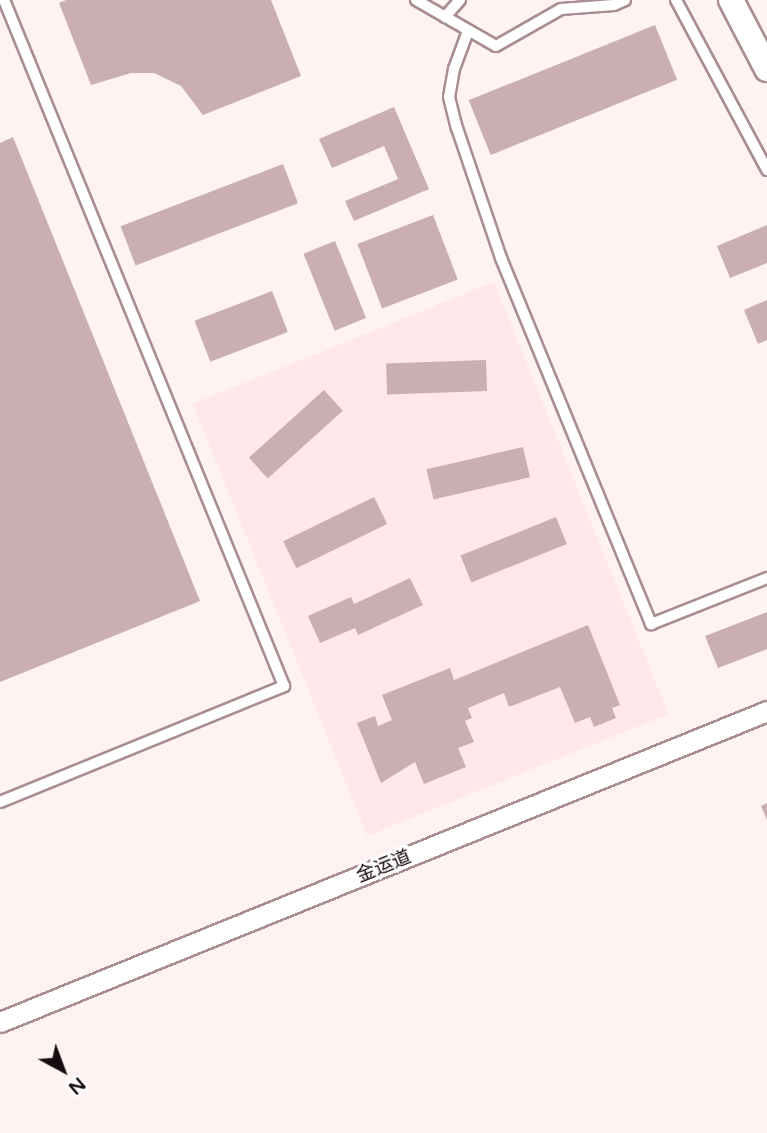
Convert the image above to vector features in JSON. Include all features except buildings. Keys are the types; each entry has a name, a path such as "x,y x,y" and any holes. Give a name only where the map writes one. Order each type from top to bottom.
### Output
{"street":[{"path":"731,0 767,69"},
{"name":"金运道","path":"0,1022 767,711"}],"lane":[{"path":"0,802 284,687 4,0"},
{"path":"416,0 496,46 561,9 614,5 625,0"},
{"path":"445,17 460,0"},
{"path":"676,0 767,170"},
{"path":"468,31 454,69 449,97 457,128 501,258 651,624 767,578"}],"shaded area":[{"path":"494,282 669,714 367,836 193,404"}]}
